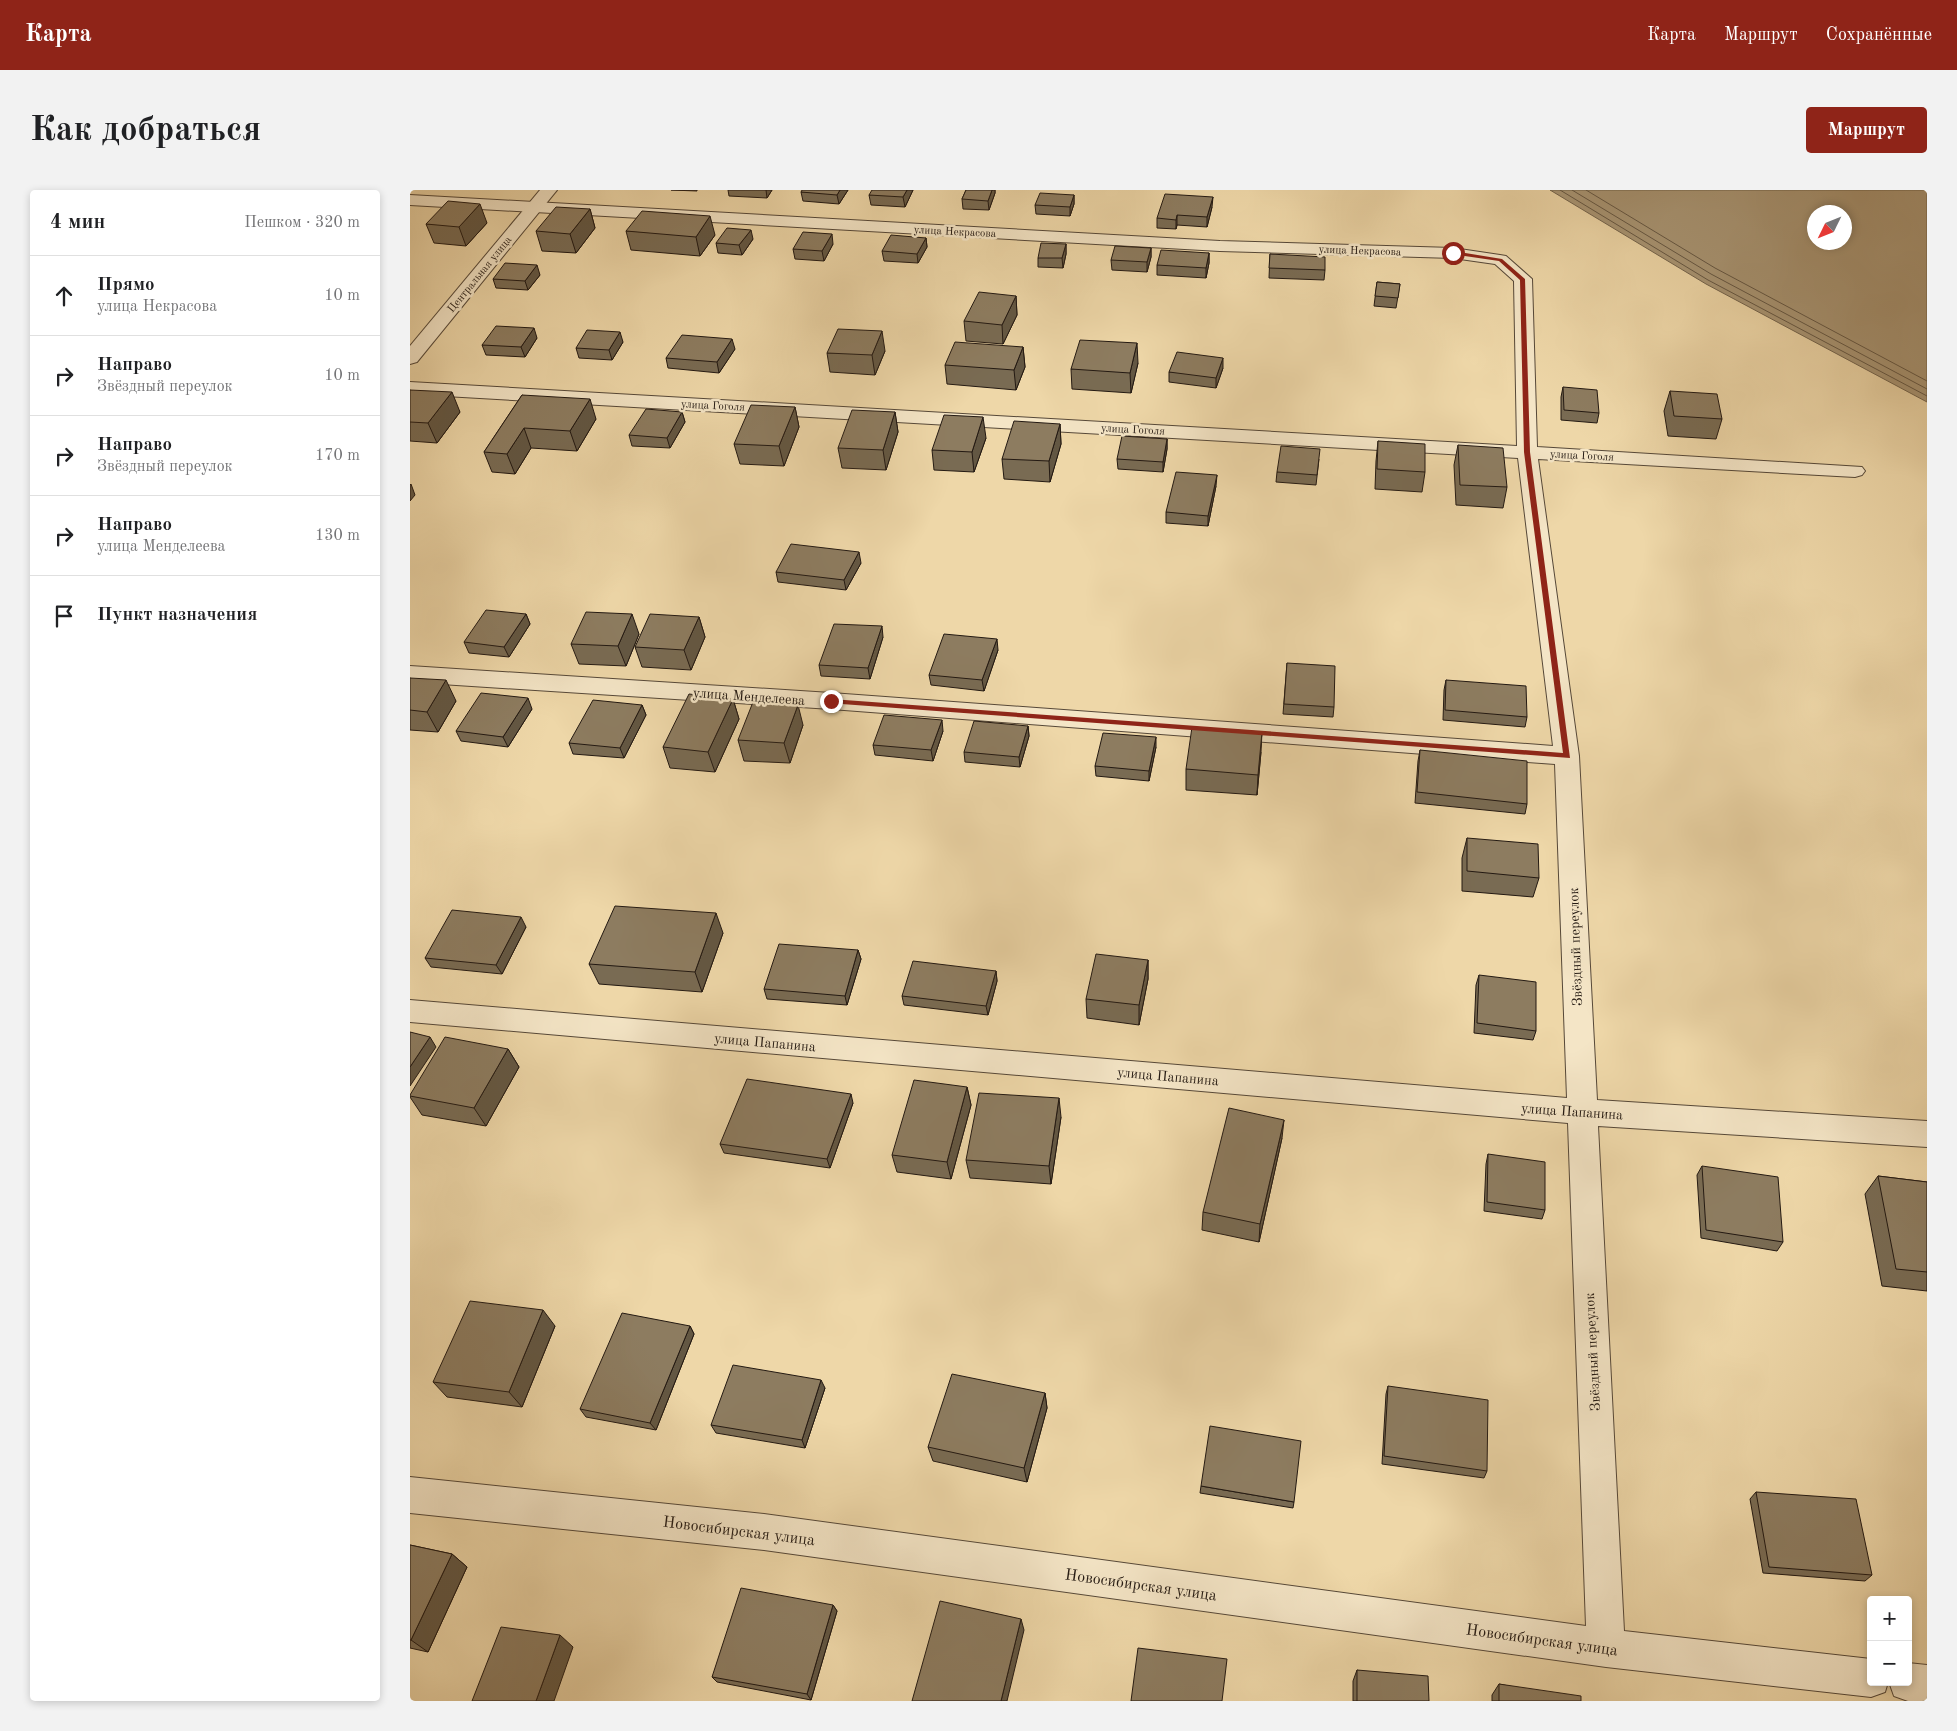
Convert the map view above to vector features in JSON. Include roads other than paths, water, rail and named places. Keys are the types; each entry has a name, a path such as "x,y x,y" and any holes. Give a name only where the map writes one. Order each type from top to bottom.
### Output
{"street":[{"name":"Центральная улица","path":"410,358 548,190"},
{"name":"улица Некрасова","path":"410,200 1220,246 1453,253 1500,260"},
{"name":"Звёздный переулок","path":"1500,260 1523,279 1527,452 1567,756 1606,1648"},
{"name":"улица Гоголя","path":"410,388 1855,471"},
{"name":"улица Менделеева","path":"410,674 831,701 1567,756"},
{"name":"улица Папанина","path":"410,1011 1582,1112 1927,1134"},
{"name":"Новосибирская улица","path":"410,1495 764,1532 1606,1648 1867,1678"},
{"path":"1912,1682 1927,1684"}],"water":[{"path":"1550,190 1927,190 1927,402 1706,284"}]}
